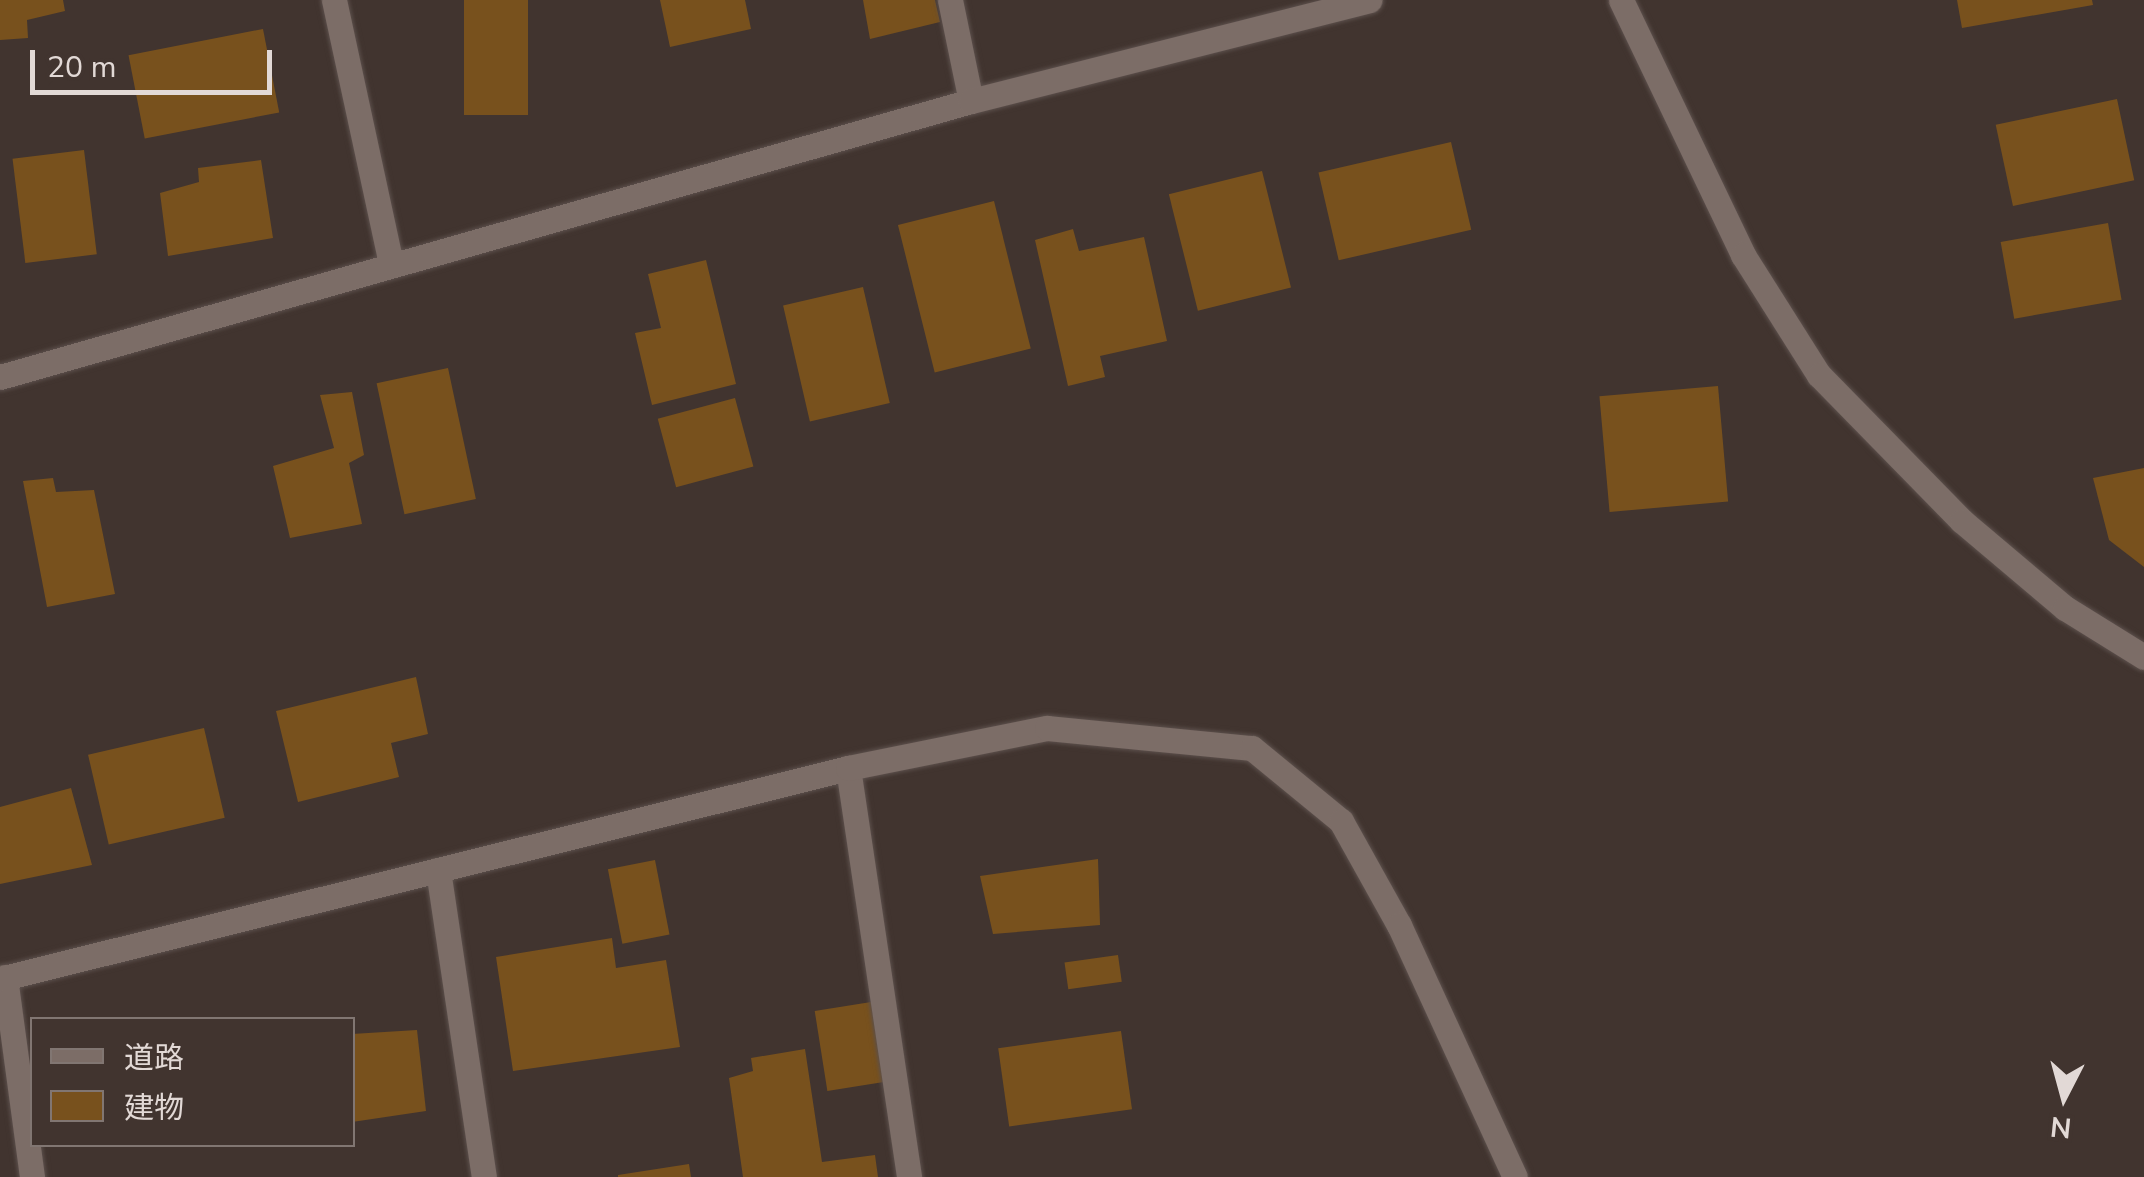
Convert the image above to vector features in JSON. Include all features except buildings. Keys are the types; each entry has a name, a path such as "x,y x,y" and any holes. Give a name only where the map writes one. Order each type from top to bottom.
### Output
{"street":[{"path":"334,0 390,264"},
{"path":"950,0 971,101"},
{"path":"0,377 971,101 1368,0"},
{"path":"1621,0 1743,255 1818,375 1962,522 2065,608 2144,657"},
{"path":"32,1177 2,978 848,768 1047,728 1252,748 1341,822 1399,925 1515,1177"},
{"path":"848,768 909,1177"},
{"path":"438,870 484,1177"}]}
